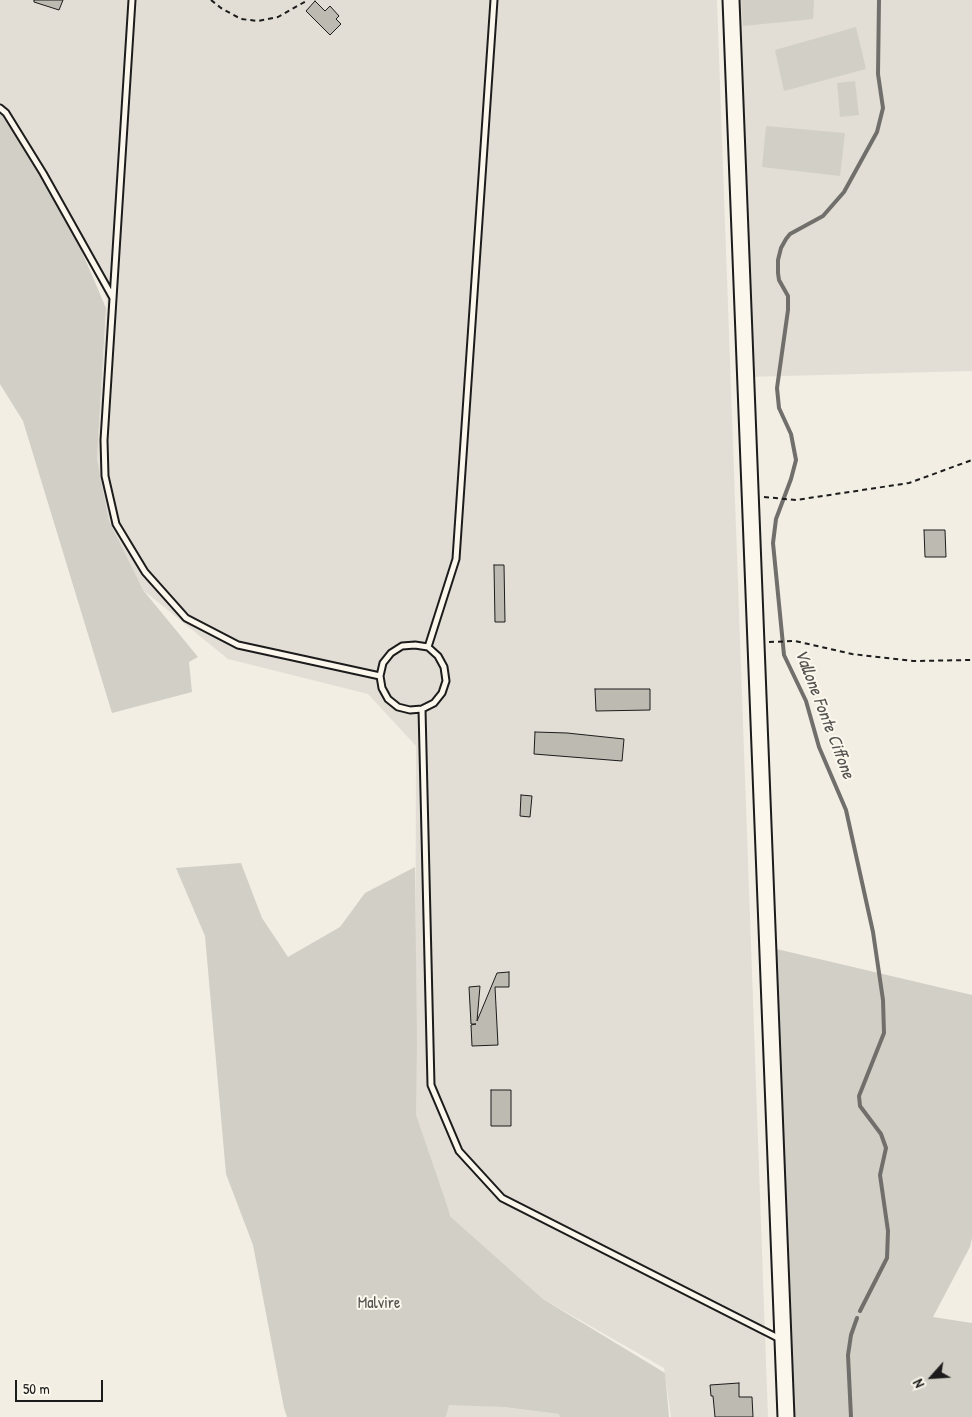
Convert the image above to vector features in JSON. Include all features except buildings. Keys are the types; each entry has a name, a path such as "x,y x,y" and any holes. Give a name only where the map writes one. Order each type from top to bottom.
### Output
{"main road":[{"path":"731,0 786,1417"}],"lane":[{"path":"132,0 104,440 105,476 116,524 145,572 186,618 238,645 380,676"},
{"path":"428,647 456,559 494,0"},
{"path":"0,108 6,114 43,173 113,299"},
{"path":"415,644 428,647 438,656 444,667 446,680 442,693 434,703 422,709 410,710 398,707 388,699 382,688 380,676 383,663 391,653 402,646 415,644"},
{"path":"422,709 431,1085 459,1152 502,1198 783,1340"}],"path":[{"path":"211,0 241,19 258,21 278,16 308,0"},
{"path":"751,498 766,497 792,500 909,483 972,460"},
{"path":"774,642 795,641 852,654 904,660 972,660"}],"shaded area":[{"path":"0,0 717,0 768,1417 671,1417 664,1368 543,1299 452,1218 415,1127 416,746 368,694 228,659 143,590 110,528 97,459 107,299 65,212 0,109"},
{"path":"731,0 972,0 972,371 746,377"},
{"path":"449,1404 504,1407 560,1414 560,1417 446,1417"}],"green space":[{"path":"741,0 814,0 813,19 743,26"},
{"path":"856,27 866,69 784,91 775,50"},
{"path":"855,81 859,115 840,117 837,83"},
{"path":"0,108 6,113 65,212 106,308 97,459 109,521 143,590 198,657 189,662 192,692 112,713 23,421 0,384"},
{"path":"766,126 845,133 840,176 762,167"},
{"name":"Malvire","path":"241,863 262,918 288,957 340,927 365,893 415,867 416,1115 451,1217 543,1299 665,1373 669,1417 560,1417 559,1414 504,1407 449,1405 446,1417 287,1417 253,1245 226,1174 205,936 176,868"},
{"path":"768,947 972,995 972,1238 970,1247 933,1317 972,1323 972,1417 790,1417"}],"waterway":[{"name":"Vallone Fonte Ciffone","path":"860,1311 887,1258 888,1231 880,1175 886,1148 881,1134 860,1106 859,1096 884,1033 883,1000 873,932 846,810 819,747 806,701 784,655 773,543 776,519 796,460 791,434 779,408 777,388 788,310 788,296 779,280 778,260 781,248 790,234 823,216 844,192 877,132 883,108 878,74 879,0"},
{"name":"Vallone Fonte Ciffone","path":"851,1417 848,1355 851,1335 857,1318"}]}
